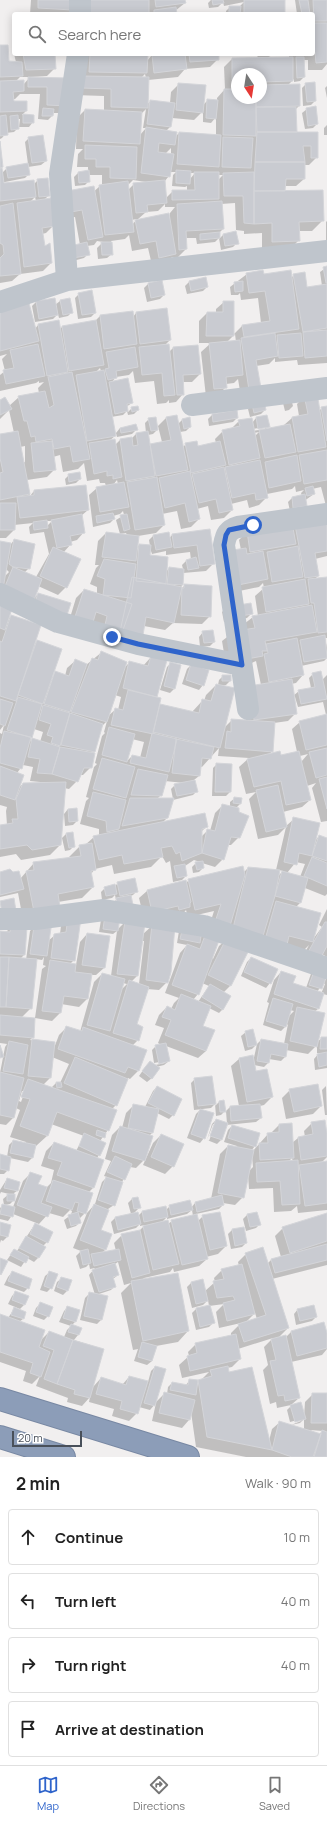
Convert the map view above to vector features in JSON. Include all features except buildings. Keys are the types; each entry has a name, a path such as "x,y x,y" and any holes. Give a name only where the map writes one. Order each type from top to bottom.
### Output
{"highway":[{"path":"0,1399 188,1457"},
{"path":"0,1437 64,1457"}],"street":[{"path":"80,0 80,12"},
{"path":"67,280 60,174 78,56"},
{"path":"0,302 67,280 327,251"},
{"path":"192,405 327,388"},
{"path":"248,709 224,545 226,535 229,530 238,527 327,514"},
{"path":"0,594 58,622 138,644 242,665"},
{"path":"0,919 34,919 104,910 204,926 327,968"}],"route":[{"path":"112,637 138,644 242,665 224,545 226,535 229,530 253,525"}]}
